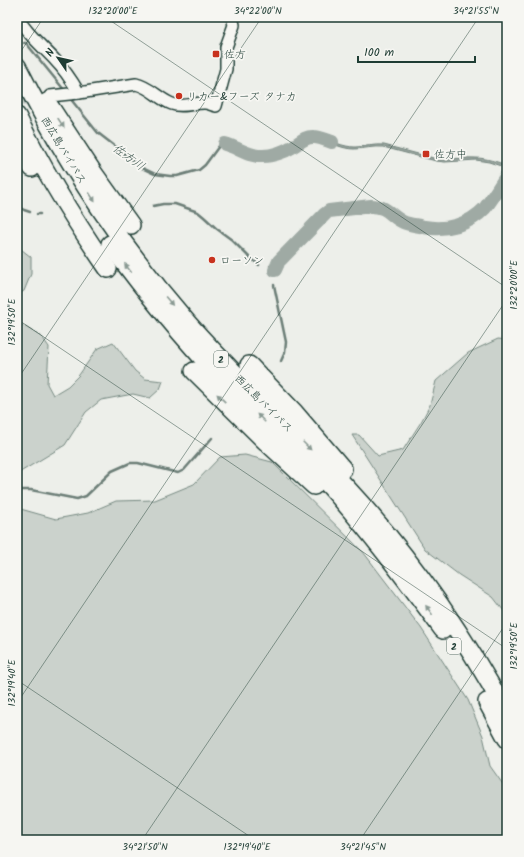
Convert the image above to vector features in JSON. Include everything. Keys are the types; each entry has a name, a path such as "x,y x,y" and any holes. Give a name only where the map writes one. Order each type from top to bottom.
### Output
{"highway":[{"path":"17,55 93,172 131,225"},
{"name":"西広島バイパス","path":"17,66 48,124 83,184 122,241 174,306 210,347 321,461 370,514 415,570 456,629 507,714"},
{"name":"西広島バイパス","path":"17,92 46,146 81,201 105,237 148,294 194,349 219,376 325,481 391,559 453,643 482,692 507,739"},
{"path":"17,116 42,165 68,209 108,269"},
{"path":"17,148 21,150 55,206 78,233 89,242"},
{"name":"2","path":"249,365 324,446 391,529 430,585 456,629"},
{"name":"2","path":"194,371 265,441 391,559"}],"street":[{"path":"17,17 28,32 61,67 79,93"},
{"path":"50,96 136,84 145,87 172,104 184,105 204,103 216,106 226,69 226,47 234,25 232,17"}],"shaded area":[{"path":"321,137 346,146 355,147 384,145 437,159 471,158 492,160 507,165 507,168 489,162 476,160 445,162 436,161 383,147 350,149 333,144 321,139"},
{"path":"17,246 31,257 31,274 24,291 17,295"},
{"path":"17,322 42,337 49,347 47,384 53,395 68,386 79,375 97,349 113,342 135,371 145,379 163,381 160,389 150,398 133,394 101,400 86,412 65,445 17,474"},
{"path":"498,339 507,340 507,615 493,597 459,575 425,549 352,435 359,435 378,456 403,450 430,405 436,381 468,353"},
{"path":"245,455 272,462 364,553 421,628 468,700 483,736 490,766 507,790 507,840 17,840 17,508 56,519 88,513 116,501 155,500 194,484 220,457"}],"waterway":[{"name":"佐方川","path":"24,43 26,43 65,91"},
{"name":"佐方川","path":"69,97 98,133 142,168 155,174 177,176 199,170 205,165 219,146 225,144"},
{"name":"佐方川","path":"225,144 253,155 263,156 282,152 302,140 311,137 332,142"},
{"path":"275,270 279,261 329,211 377,206 385,209 399,220 408,224 432,228 449,227 464,223 479,214 488,204 507,175"},
{"path":"153,206 175,204 198,212 259,265"},
{"path":"17,206 30,212"},
{"path":"270,266 275,266 277,264"},
{"path":"274,285 286,342 285,352 281,361"},
{"path":"17,490 31,490 77,499 86,496 112,471 130,463 138,463 178,473 184,470 212,438"}],"tunnel":[{"path":"17,101 38,98"}],"place":[{"name":"佐方","path":"216,54"},
{"name":"リカー&フーズ タナカ","path":"179,96"},
{"name":"佐方中","path":"426,154"},
{"name":"ローソン","path":"212,260"}]}
